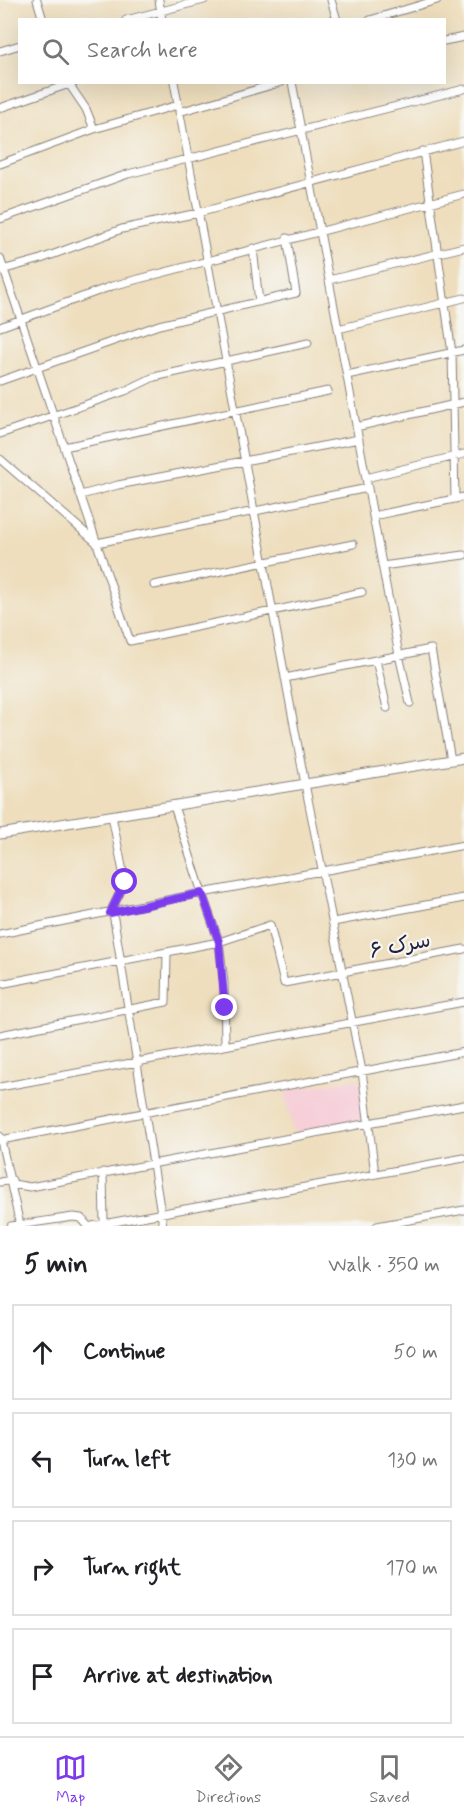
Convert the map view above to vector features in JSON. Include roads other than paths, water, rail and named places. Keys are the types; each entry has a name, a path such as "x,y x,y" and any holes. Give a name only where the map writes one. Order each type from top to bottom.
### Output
{"main road":[{"path":"0,834 464,758"}],"street":[{"path":"37,0 42,18"},
{"path":"159,0 162,18"},
{"path":"133,18 204,0"},
{"path":"331,0 335,18"},
{"path":"377,18 437,0"},
{"path":"446,41 464,37"},
{"path":"0,51 18,46"},
{"path":"0,108 65,84"},
{"path":"69,84 86,109 94,129"},
{"path":"174,84 272,611 353,1022 362,1071 375,1174"},
{"path":"0,164 94,129 274,84"},
{"path":"292,84 313,183 382,566 410,703"},
{"path":"0,219 128,174 464,89"},
{"path":"2,270 38,260 122,229 198,213 464,141"},
{"path":"423,152 452,353 455,499"},
{"path":"0,327 111,286 287,238 464,194"},
{"path":"0,381 37,366 159,325 296,293 287,238"},
{"path":"329,280 464,247"},
{"path":"252,248 259,302"},
{"path":"0,258 2,270 21,319 130,641 362,592"},
{"path":"338,329 464,298"},
{"path":"0,434 125,391 154,377 308,343"},
{"path":"347,375 464,350"},
{"path":"64,447 234,409 328,391"},
{"path":"356,427 464,402"},
{"path":"81,495 244,460 359,439"},
{"path":"366,478 464,454"},
{"path":"0,459 97,543"},
{"path":"97,543 368,488"},
{"path":"373,516 464,497"},
{"path":"154,585 353,544"},
{"path":"382,566 464,555"},
{"path":"285,678 431,649 451,760"},
{"path":"376,660 387,708"},
{"path":"174,806 219,942 224,983 225,1045"},
{"path":"112,816 125,882 112,913 163,1226"},
{"path":"0,934 202,893 323,873 464,845"},
{"path":"333,922 464,898"},
{"name":"سرک ۶","path":"219,942 270,925 284,982 464,949"},
{"path":"0,984 219,942"},
{"path":"0,1035 168,1001 167,953"},
{"path":"0,1087 464,1002"},
{"path":"20,1224 0,1138 464,1052"},
{"path":"0,1182 12,1182 30,1187 369,1121 464,1105"},
{"path":"11,1226 72,1216 81,1218 90,1226 104,1224 464,1158"},
{"path":"104,1172 104,1224"},
{"path":"377,1226 464,1210"}]}
